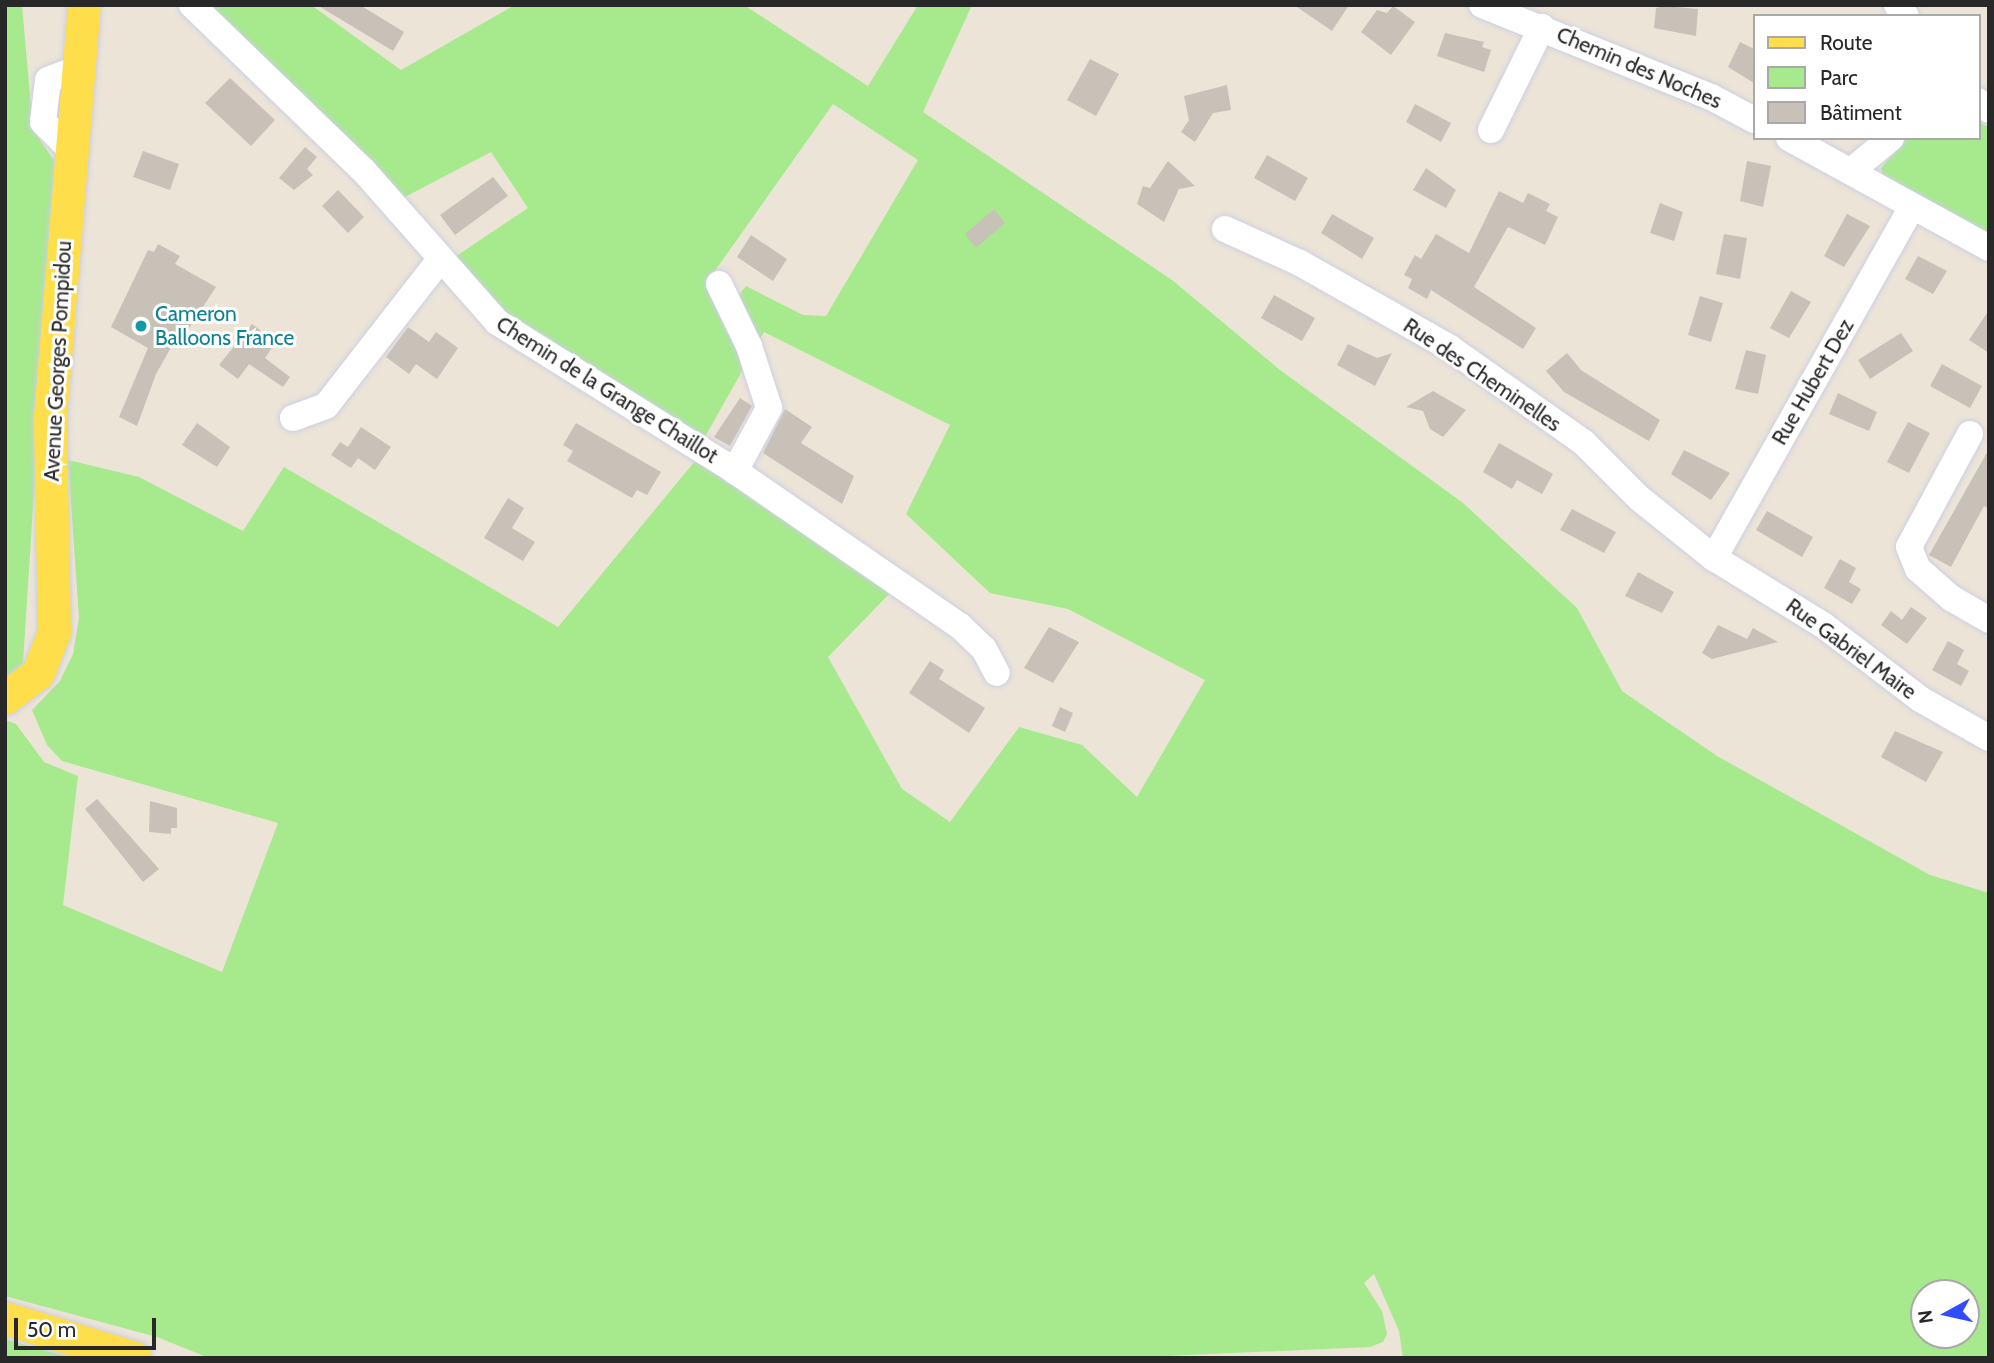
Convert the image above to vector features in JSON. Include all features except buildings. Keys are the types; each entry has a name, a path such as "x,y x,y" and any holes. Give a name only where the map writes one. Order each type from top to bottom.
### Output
{"main road":[{"name":"Avenue Georges Pompidou","path":"5,698 38,673 54,632 50,417 84,5"},
{"path":"5,1318 135,1358"}],"street":[{"name":"Chemin de la Grange Chaillot","path":"192,5 364,171 481,308 514,335 735,471 960,626 984,649 997,673"},
{"name":"Chemin des Noches","path":"1482,5 1542,27 1752,119"},
{"path":"1491,130 1542,27"},
{"path":"1793,140 1989,248"},
{"path":"1851,171 1889,140"},
{"name":"Rue Hubert Dez","path":"1714,558 1912,207"},
{"name":"Rue des Cheminelles","path":"1225,229 1289,258 1450,348 1583,442 1639,498 1714,558"},
{"path":"293,418 326,406 439,261"},
{"path":"719,284 749,346 769,408 735,471"},
{"path":"1970,434 1909,547 1918,569 1951,598 1989,620"},
{"name":"Rue Gabriel Maire","path":"1714,558 1823,625 1920,699 1989,738"}],"green space":[{"path":"5,5 22,5 33,130 55,162 23,663 5,679"},
{"path":"200,5 311,5 401,70 515,5 744,5 868,86 918,5 972,5 923,112 1172,280 1280,370 1463,503 1577,608 1622,691 1717,756 1930,875 1989,893 1989,1358 1403,1358 1399,1331 1374,1274 1364,1283 1382,1311 1387,1334 1383,1342 1370,1347 1120,1358 209,1358 157,1337 5,1296 5,720 16,724 44,762 78,776 63,905 222,972 278,823 62,761 47,745 32,710 60,681 73,654 79,618 68,460 139,477 243,531 284,467 558,627 700,455 892,591 828,657 902,789 950,822 1019,727 1082,745 1137,797 1205,680 1068,609 990,593 906,514 950,425 764,332 701,444 508,319 452,259 528,208 491,152 401,199","holes":["833,104 918,160 826,316 803,315 746,286 727,310 707,282"]},
{"path":"1980,123 1989,127 1989,238 1883,176 1881,168 1905,140 1980,140"},
{"path":"5,1339 73,1358 5,1358"}],"place":[{"name":"Cameron Balloons France","path":"141,326"}]}
